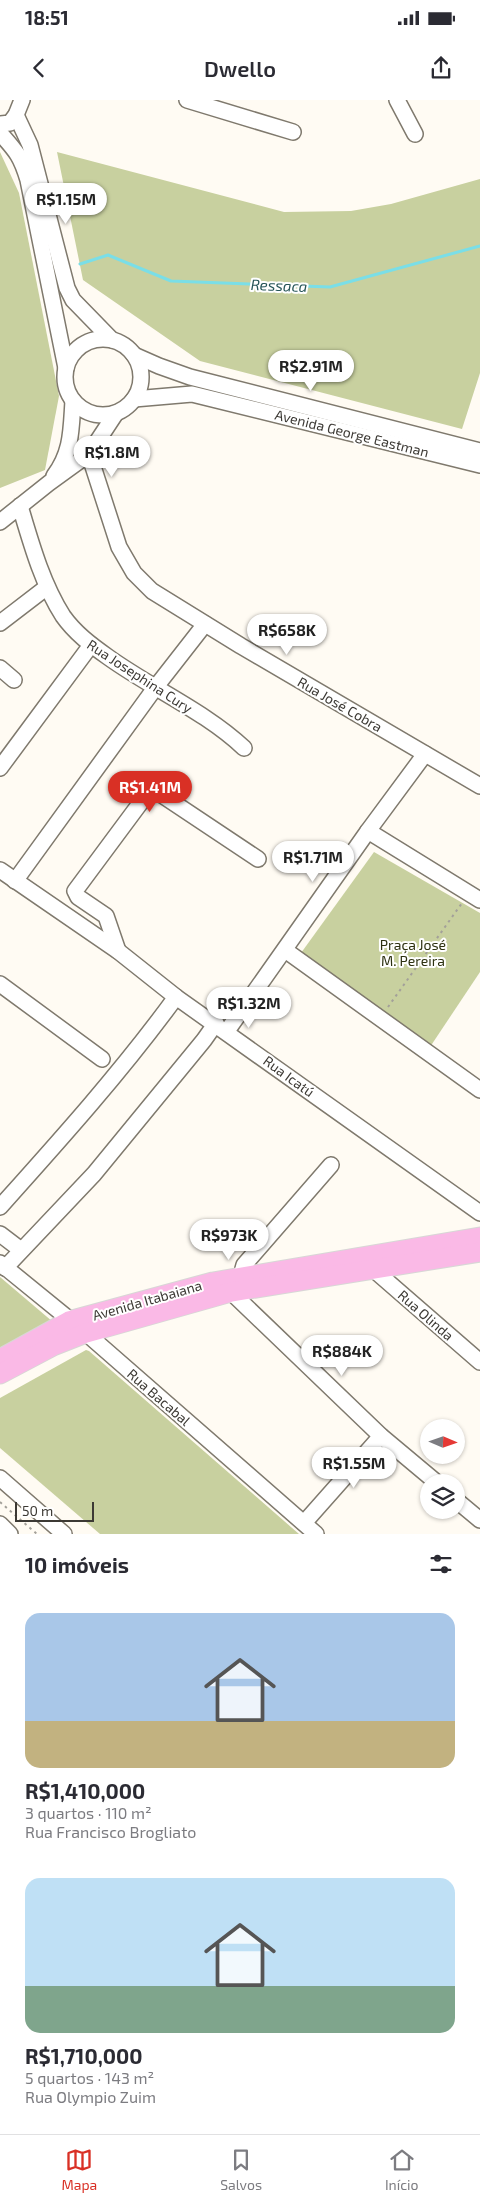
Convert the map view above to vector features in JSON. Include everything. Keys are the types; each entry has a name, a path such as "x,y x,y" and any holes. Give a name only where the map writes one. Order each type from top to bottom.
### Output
{"main road":[{"name":"Avenida Itabaiana","path":"0,1358 69,1321 232,1282 480,1237"},
{"name":"Avenida Itabaiana","path":"0,1374 53,1346 232,1282 373,1269 480,1252"}],"street":[{"path":"0,124 10,122 16,115 22,100"},
{"path":"187,100 293,132"},
{"path":"397,100 415,134"},
{"path":"0,133 22,160 28,180 66,368 66,385 73,401 82,409 92,414 116,413 134,399 141,377 139,365 128,348 112,340 72,300 67,288 30,145 16,115"},
{"path":"66,368 70,357 83,344 100,339 112,340"},
{"name":"Avenida George Eastman","path":"134,355 190,377 480,451"},
{"name":"Avenida George Eastman","path":"134,399 192,394 480,464"},
{"path":"49,483 64,462 71,436 73,401"},
{"path":"0,522 89,454 116,413"},
{"name":"Rua José Cobra","path":"89,454 113,529 126,561 152,591 204,624 480,786"},
{"name":"Rua Josephina Cury","path":"20,506 47,587 64,618 91,645 226,732 244,748"},
{"path":"0,623 47,587"},
{"path":"5,875 156,688 204,624"},
{"path":"0,768 91,645"},
{"path":"0,668 14,680"},
{"path":"3,1265 21,1250 94,1174 204,1040 221,1027 285,950 368,831 425,754"},
{"path":"118,951 106,916 78,897 76,891 150,790 156,791 258,859"},
{"path":"368,831 474,896"},
{"name":"Rua Icatú","path":"5,875 118,951 176,997 221,1027 480,1213"},
{"path":"285,950 480,1090"},
{"path":"0,984 102,1059"},
{"path":"0,1207 55,1147 118,1072 176,997"},
{"path":"330,1165 232,1282 381,1436 426,1474"},
{"path":"0,1234 21,1250"},
{"name":"Rua Bacabal","path":"3,1265 86,1333 316,1534"},
{"name":"Rua Olinda","path":"373,1269 480,1362"},
{"path":"304,1523 381,1436"},
{"path":"0,1478 64,1534"},
{"path":"465,1508 480,1520"},
{"path":"0,1524 10,1534"}],"path":[{"path":"380,1019 474,896"},
{"path":"0,1502 37,1534"}],"green space":[{"path":"0,152 19,193 59,396 45,470 0,488"},
{"path":"57,152 284,212 351,211 391,204 480,179 480,373 462,429 200,361 83,280"},
{"name":"Praça José M. Pereira","path":"374,852 480,913 480,972 430,1047 301,953"},
{"path":"0,1277 53,1322 0,1352"},
{"path":"86,1350 299,1534 100,1534 0,1448 0,1398"}],"waterway":[{"name":"Ressaca","path":"80,264 108,255 171,281 330,287 480,246"}]}
